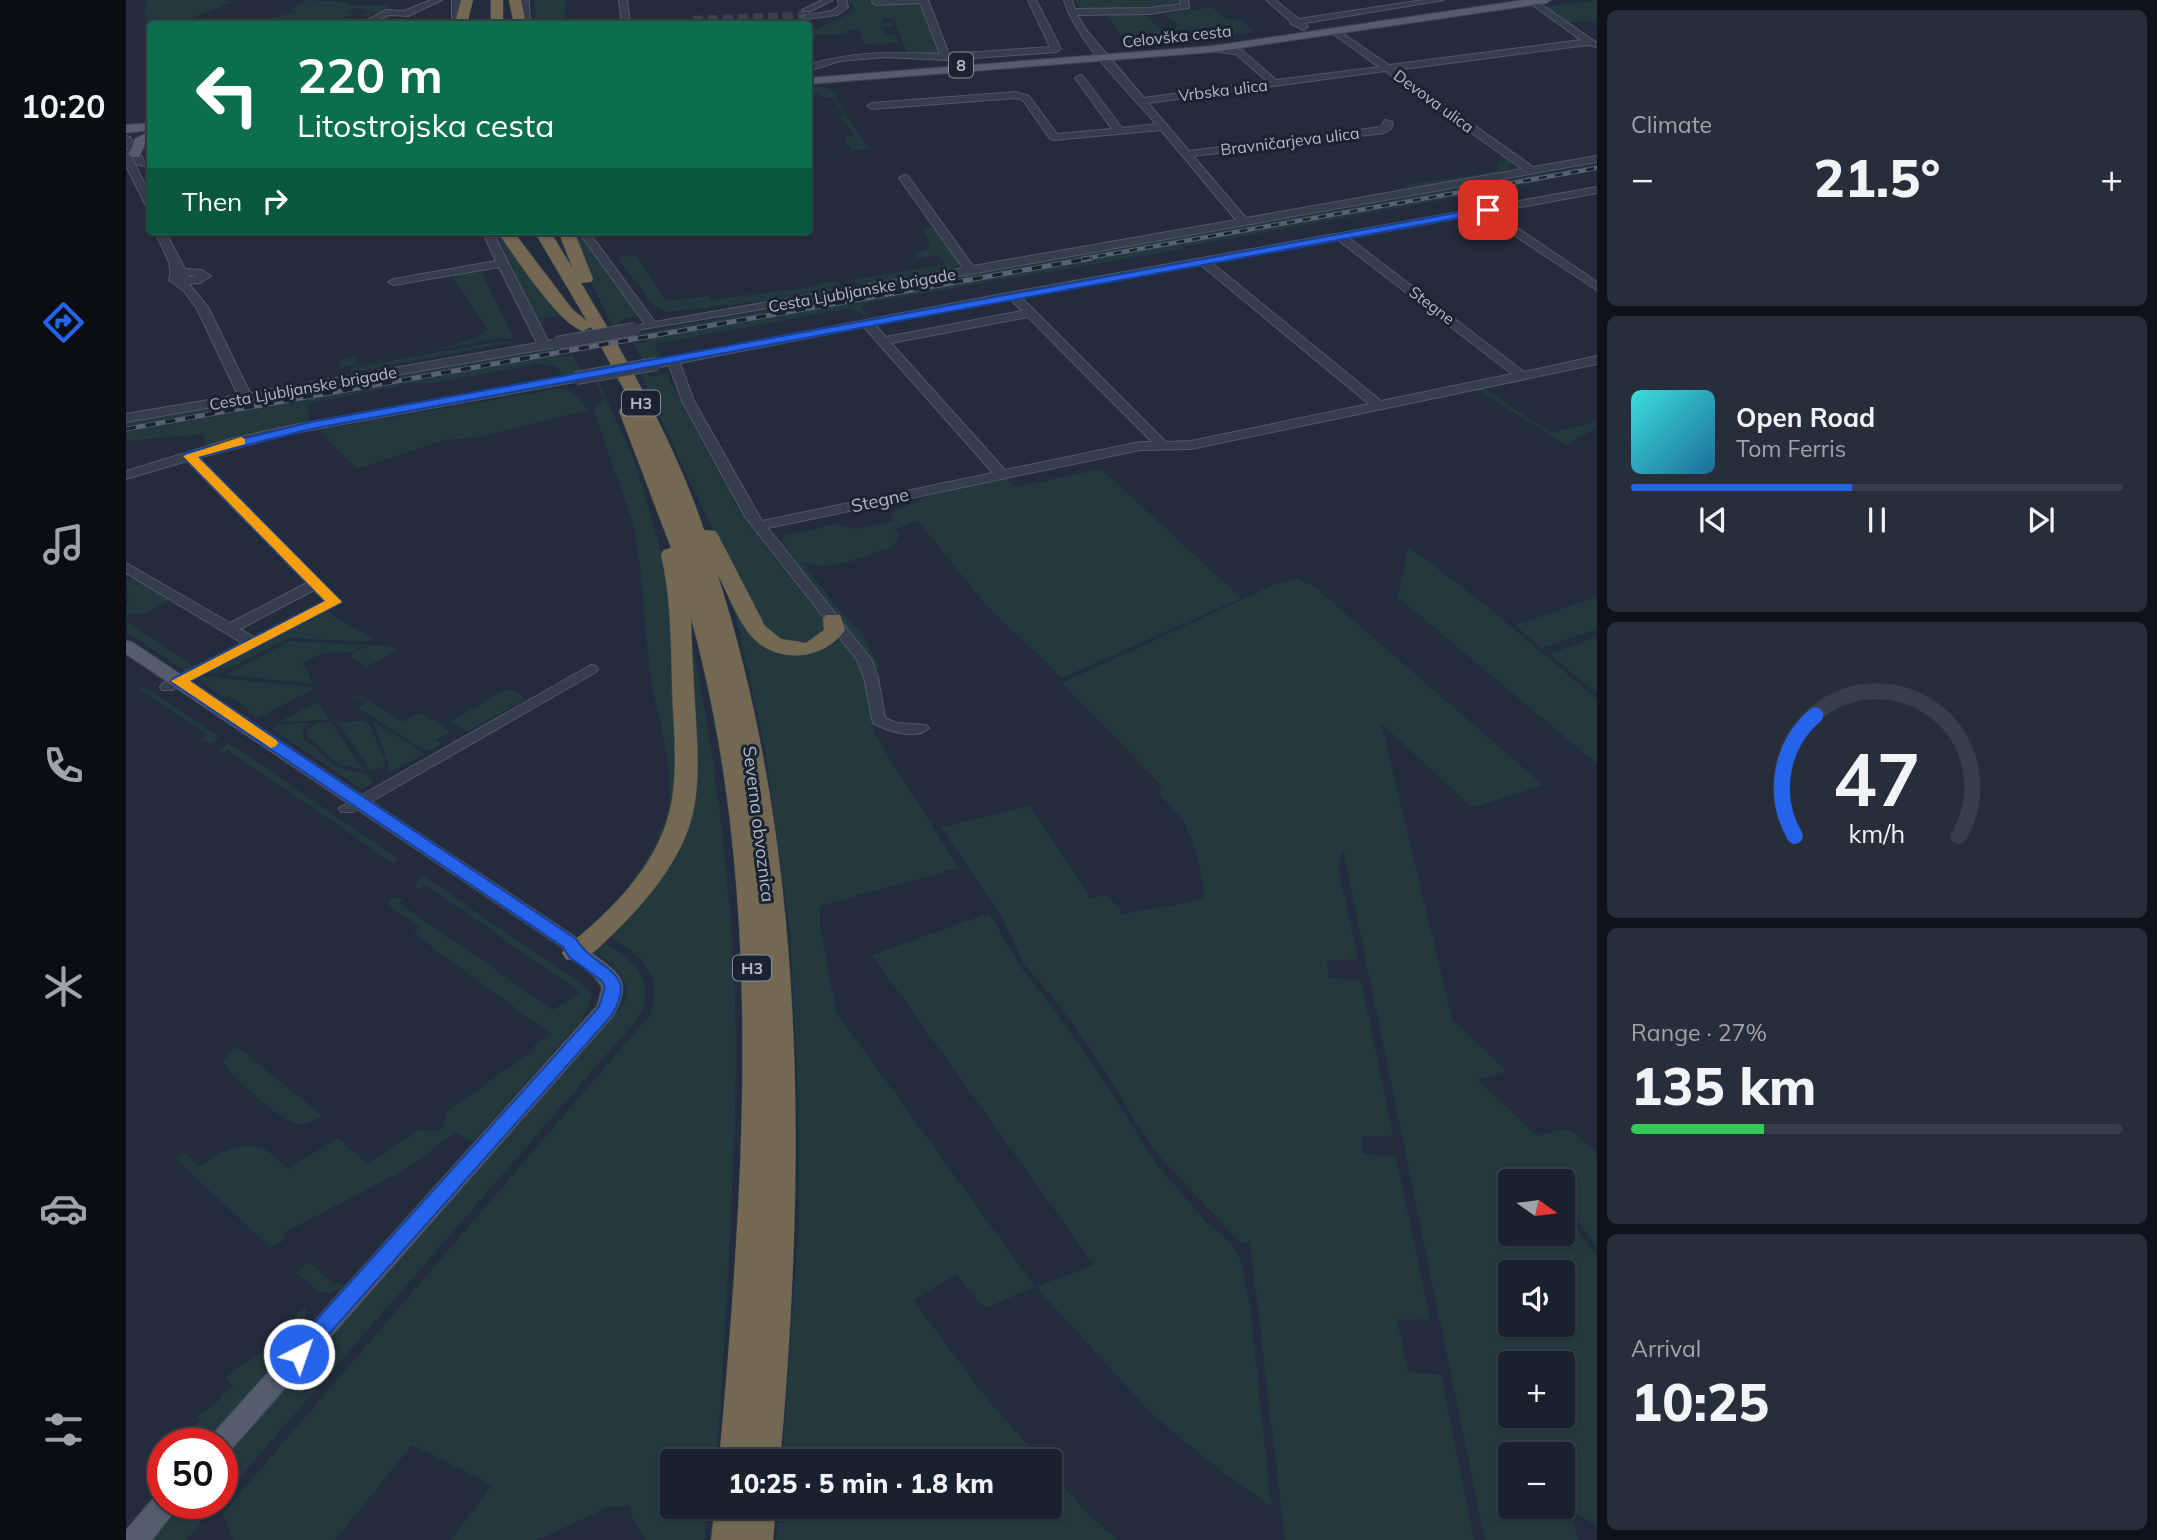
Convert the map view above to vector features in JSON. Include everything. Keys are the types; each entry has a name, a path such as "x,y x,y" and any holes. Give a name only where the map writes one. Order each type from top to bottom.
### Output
{"highway":[{"path":"485,0 485,21"},
{"path":"497,0 497,21"},
{"path":"514,0 519,21"},
{"path":"457,1 459,21"},
{"path":"508,235 567,314 590,325 599,310 568,235"},
{"name":"Severna obvoznica","path":"530,235 590,325"},
{"name":"Severna obvoznica","path":"544,235 590,325 623,401 668,485 706,565 736,675 757,790 768,876 779,1041 779,1204 765,1449"},
{"path":"668,485 703,524 761,636 777,646 796,650 809,649 832,636 835,630 833,619"},
{"path":"575,953 603,931 648,879 670,838 684,802 678,595 664,526 668,485"},
{"name":"Severna obvoznica","path":"668,485 715,671 737,798 746,880 755,1048 755,1150 748,1294 736,1449"},
{"path":"727,1540 730,1519"},
{"path":"757,1540 759,1519"}],"main road":[{"name":"Celovška cesta","path":"1104,57 1309,31 1512,0"},
{"name":"Celovška cesta","path":"812,79 1213,49 1546,0"},
{"path":"126,134 147,131"},
{"path":"128,156 147,134"},
{"path":"126,646 173,684 506,908 559,950 575,953 610,979 614,993 608,1007 234,1428"},
{"path":"126,659 173,684"},
{"path":"135,1540 153,1519"}],"street":[{"path":"370,21 388,12 405,14 438,0"},
{"path":"525,0 526,21"},
{"path":"623,0 626,21"},
{"path":"829,0 806,13 839,11 844,7 842,0"},
{"path":"876,2 923,0 946,57"},
{"path":"812,67 833,58 885,54 946,57 1056,49 1032,0"},
{"name":"Bravničarjeva ulica","path":"1068,0 1084,33 1243,222"},
{"path":"1270,0 1294,22 1309,31"},
{"path":"1294,22 1440,0"},
{"path":"1532,2 1593,44"},
{"path":"1072,12 1149,11 1185,3"},
{"name":"Devova ulica","path":"1336,32 1531,171"},
{"path":"1275,84 1593,44"},
{"name":"Vrbska ulica","path":"1213,49 1239,52 1275,84"},
{"path":"1080,78 1119,131"},
{"name":"Vrbska ulica","path":"1139,101 1275,84"},
{"path":"872,106 1022,96 1027,98 1054,137 1161,127"},
{"name":"Bravničarjeva ulica","path":"1185,154 1384,130 1388,127 1388,122"},
{"path":"126,134 128,156 147,197"},
{"path":"128,156 147,178"},
{"name":"Cesta Ljubljanske brigade","path":"126,418 1597,159"},
{"path":"904,178 971,271"},
{"path":"126,475 303,427 1597,190"},
{"path":"1484,210 1597,287"},
{"path":"162,235 172,257 204,299 202,307"},
{"path":"174,235 185,260 188,275"},
{"path":"489,235 544,345"},
{"path":"586,235 652,326"},
{"name":"Stegne","path":"1340,236 1522,376"},
{"path":"1203,261 1379,406"},
{"path":"394,282 503,263"},
{"path":"188,275 175,280 189,289 195,301 202,307 246,398"},
{"path":"1013,295 1164,447"},
{"path":"883,341 1030,313"},
{"path":"867,323 1002,475"},
{"name":"Stegne","path":"758,526 1140,446 1191,445 1597,360"},
{"path":"673,361 688,401 758,526 864,659 871,677 878,720 894,729 921,728"},
{"path":"173,684 334,602 190,456"},
{"path":"126,566 253,643"},
{"path":"229,628 316,584"},
{"path":"352,805 591,669"}],"green space":[{"path":"146,0 233,2 186,21 147,21 145,27"},
{"path":"300,0 390,6 365,17 360,16 369,11 356,8 346,12 353,14 336,21 262,21 295,12 290,9 306,2"},
{"path":"534,0 566,0 565,21 535,21"},
{"path":"848,0 904,0 874,4 918,1 942,56 907,54 894,18 882,18 882,23 893,23 894,26 883,27 885,35 896,34 898,43 864,44 860,30 846,30 847,34 812,35 812,31 849,14 855,8"},
{"path":"1075,0 1180,2 1147,8 1080,8"},
{"path":"1597,0 1597,21 1569,22 1547,7"},
{"path":"1211,7 1228,19 1242,20 1252,32 1129,47 1106,15 1144,15 1162,29 1179,26 1163,14"},
{"path":"812,87 823,87 837,92 835,98 869,149 812,156 852,150 844,137 855,136 839,116 844,115 832,97 824,98 819,93 812,94"},
{"path":"1509,160 1514,168 1409,190 1403,185 1486,173 1497,170 1498,162"},
{"path":"1597,166 628,337 628,335"},
{"path":"1542,179 1545,181 1182,247 1183,249 866,303 867,305 860,307 867,315 846,309 654,344 661,358 643,361 633,344 647,341 646,339"},
{"path":"933,227 959,263 954,269 859,285 853,280 946,264 938,255 844,269 916,258 915,253 926,250 931,244 922,228"},
{"path":"494,235 504,235 563,318 545,318 543,331"},
{"path":"573,235 582,235 639,316 619,321 619,325 613,326 588,276"},
{"path":"636,255 666,301 709,296 711,300 818,286 817,283 831,281 839,283 841,288 787,299 665,312 653,305 617,257"},
{"path":"480,269 514,339 500,338 341,368 338,361 354,357 358,364 448,346 479,335 487,329 453,278 458,273"},
{"path":"500,341 512,342 350,373 351,368"},
{"path":"567,345 568,348 126,426 126,422"},
{"path":"559,355 572,355 582,373 563,376 556,366 538,364 432,383 412,383 306,404 311,422 207,447 203,434 126,441 126,432"},
{"path":"646,372 649,377 666,374 743,518 824,620 826,628 810,644 777,641 766,629 749,601 685,472 640,373"},
{"path":"598,381 635,462 669,579 680,778 670,823 631,890 615,904 656,843 666,816 670,787 667,757 652,684 634,525 593,409 604,400 595,382"},
{"path":"561,388 572,391 588,410 479,437 444,440 357,469 319,430"},
{"path":"1483,388 1551,433 1597,421 1597,427 1567,445 1477,390"},
{"path":"1101,469 1241,598 1062,678 986,605 918,521 895,529 899,535 893,547 836,565 802,562 840,611 860,631 880,667 877,670 859,641 782,549 780,542 786,535 836,524 855,529 894,521 890,514 930,495 1006,478 1015,487"},
{"path":"1409,547 1484,604 1597,699 1597,764 1398,597"},
{"path":"135,578 170,600 143,614 126,614 126,606 129,605 126,580"},
{"path":"1300,578 1306,584 1310,583 1543,785 1473,808 1381,723 1452,1019 1506,1071 1478,1080 1537,1136 1567,1128 1597,1153 1597,1247 1579,1222 1575,1223 1575,1169 1498,1169 1498,1246 1575,1246 1575,1227 1597,1254 1597,1526 1575,1512 1575,1442 1498,1442 1498,1519 1573,1519 1578,1540 1485,1540 1343,848 1338,867 1358,959 1327,961 1329,977 1361,981 1393,1136 1361,1137 1362,1154 1396,1157 1430,1319 1397,1320 1408,1372 1441,1375 1474,1540 1285,1540 1250,1241 1241,1243 1165,1163 1057,1002 1025,966 1004,921 941,827 1030,806 1091,898 1107,895 1124,914 1204,899 1194,845 1185,825 1161,794 1159,790 1162,786 1062,683 1273,585"},
{"path":"1597,597 1597,629 1542,648 1515,625"},
{"path":"733,604 757,638 776,652 801,656 820,651 842,639 858,661 865,678 874,734 959,868 820,906 820,927 836,1012 1035,1287 1094,1265 872,955 989,913 1022,969 1100,1075 1158,1166 1206,1222 1224,1236 1240,1258 1250,1305 1271,1507 1207,1460 1151,1413 1036,1287 985,1308 956,1275 913,1300 990,1403 1031,1449 783,1449 799,1218 798,1097 790,931 765,749"},
{"path":"334,608 328,612 372,639 366,642 289,638 219,674 206,673"},
{"path":"687,622 704,705 722,831 733,958 735,1104 716,1449 660,1449 660,1519 707,1519 704,1540 646,1540 633,1521 630,1506 609,1507 537,1540 451,1540 492,1485 412,1445 335,1540 233,1540 225,1519 238,1519 238,1496 650,1015 654,1000 652,976 639,958 608,935 679,831"},
{"path":"128,623 195,668 187,672 126,632"},
{"path":"1597,637 1597,693 1549,654"},
{"path":"288,642 364,645 352,652 323,653 303,663 313,684 226,675"},
{"path":"368,645 390,646 397,651 366,667 350,655"},
{"path":"200,676 317,687 257,719 230,697 226,698 194,678"},
{"path":"144,686 219,737 211,743 200,740 207,735 139,689"},
{"path":"509,688 526,699 467,732 450,721"},
{"path":"360,695 403,722 420,712 451,732 436,740 441,744 427,752 357,707 367,702 358,697 346,700"},
{"path":"317,702 329,720 279,722"},
{"path":"372,720 424,754 394,771 387,769 389,764"},
{"path":"362,721 370,725 386,763 382,768 370,770 337,722"},
{"path":"331,722 364,770 341,766 306,735 306,731 316,723"},
{"path":"310,723 301,732 303,738 331,762 346,770 365,772 373,783 362,789 272,729 283,724"},
{"path":"230,744 399,859 393,863 228,750 220,754 221,748"},
{"path":"425,877 587,988 591,993 588,1008 580,1022 473,1141 455,1132 409,1167 282,1234 286,1239 271,1248 176,1159 183,1152 199,1166 237,1147 253,1146 262,1148 289,1169 337,1138 368,1164 418,1130 442,1129 451,1108 535,1050 533,1047 551,1034 413,933 421,927 389,905 393,896 403,899 399,903 553,1010 580,992 426,885 419,889 415,887 418,880"},
{"path":"605,942 624,956 640,974 646,994 638,1018 238,1480 238,1442 621,1008 627,991 626,984 618,971 598,951"},
{"path":"236,1046 323,1116 304,1124 294,1123 272,1110 223,1063"},
{"path":"310,1262 334,1285 338,1283 345,1286 333,1290 333,1293 319,1292 296,1272"},
{"path":"306,1307 305,1330 217,1428 192,1428 201,1420 197,1416 221,1399 220,1396 233,1386 225,1378 270,1346 269,1343 286,1330 281,1325"},
{"path":"1062,1484 1092,1518 1118,1540 776,1540 778,1519 1062,1519"},
{"path":"170,1519 200,1519 201,1523 186,1540 151,1540"}],"tunnel":[{"path":"693,21 806,16"}],"railway":[{"path":"1082,259 1597,168"},
{"path":"126,429 1092,258"}],"slow traffic":[{"path":"241,441 190,456 334,602 179,681 271,743"}],"route":[{"path":"299,1354 605,1011 612,1001 614,987 606,974 575,953 569,943 179,681 334,602 190,456 236,442 311,425 1488,210"}]}
